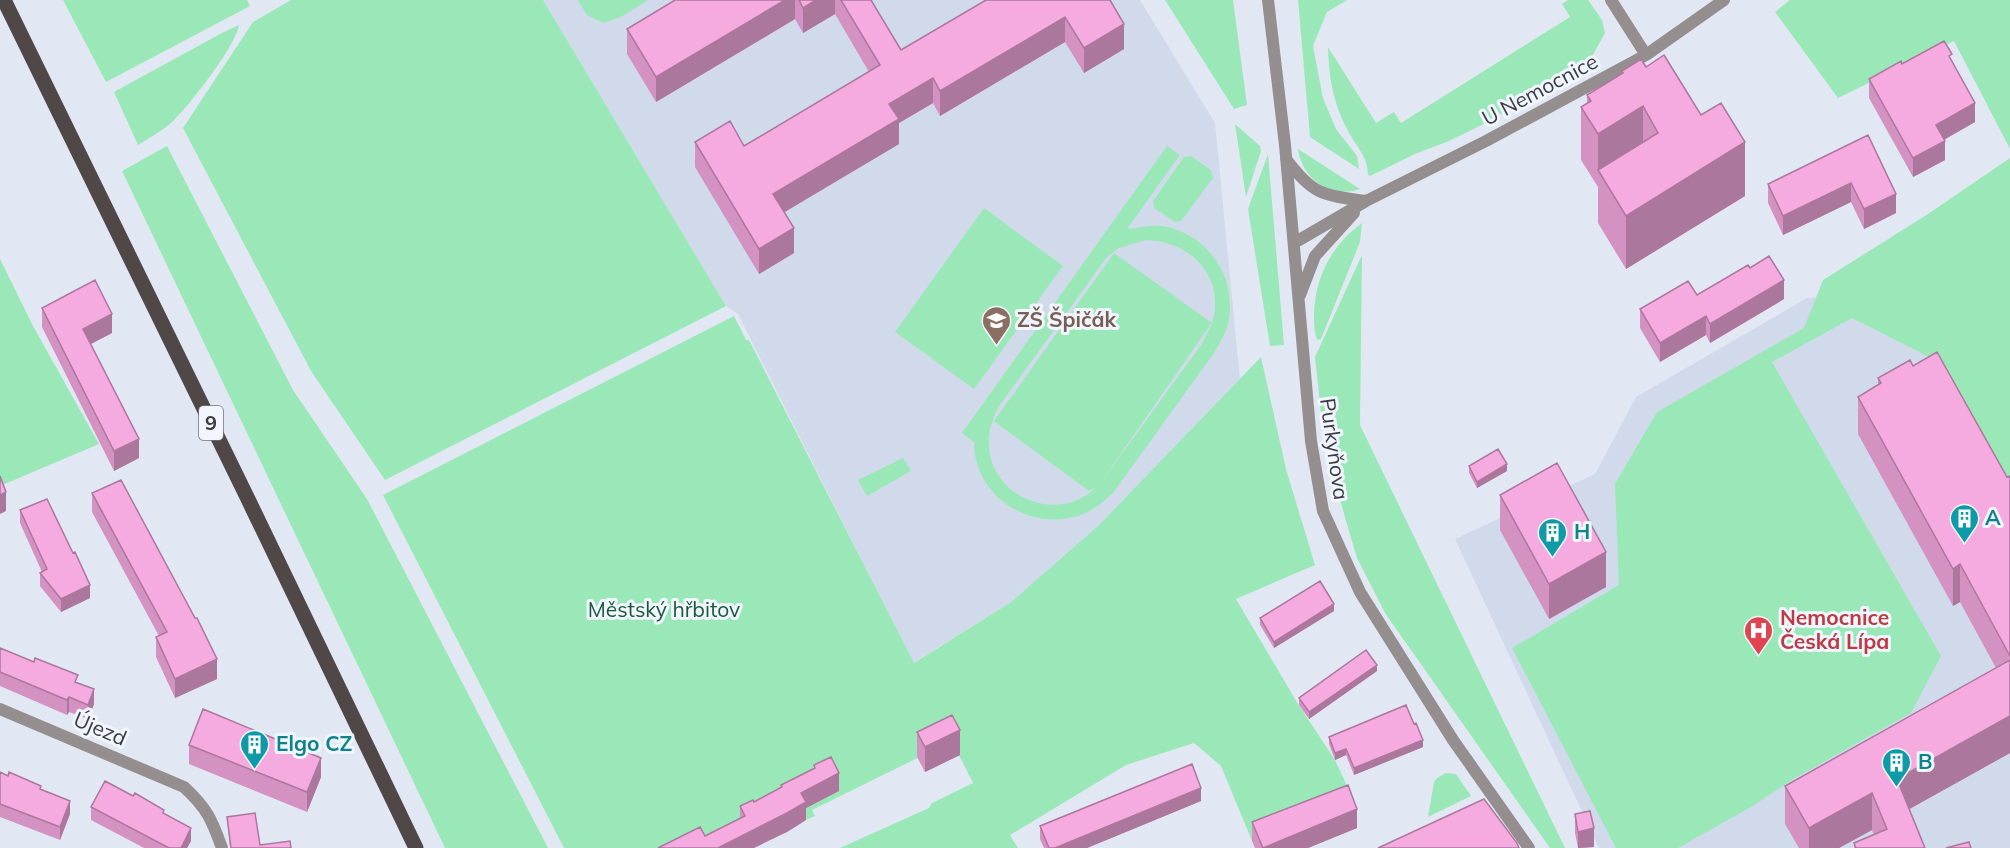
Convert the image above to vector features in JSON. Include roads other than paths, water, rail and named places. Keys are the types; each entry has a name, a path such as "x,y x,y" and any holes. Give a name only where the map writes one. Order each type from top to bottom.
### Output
{"main road":[{"name":"9","path":"4,0 416,848"}],"street":[{"name":"Purkyňova","path":"1268,0 1286,158 1311,441 1323,511 1360,592 1453,740 1528,848"},
{"path":"1611,0 1646,56"},
{"name":"U Nemocnice","path":"1294,243 1365,201 1486,141 1646,56 1724,0"},
{"path":"1286,158 1302,180 1317,191 1336,197 1365,201"},
{"name":"U Nemocnice","path":"1299,297 1315,256 1365,201"},
{"name":"Újezd","path":"0,709 184,787 201,802 222,848"}],"place":[{"name":"ZŠ Špičák","path":"996,346"},
{"name":"A","path":"1964,544"},
{"name":"H","path":"1553,558"},
{"name":"Nemocnice Česká Lípa","path":"1759,656"},
{"name":"Elgo CZ","path":"255,770"},
{"name":"B","path":"1897,788"}],"park label":[{"name":"Městský hřbitov","path":"664,610"}]}
